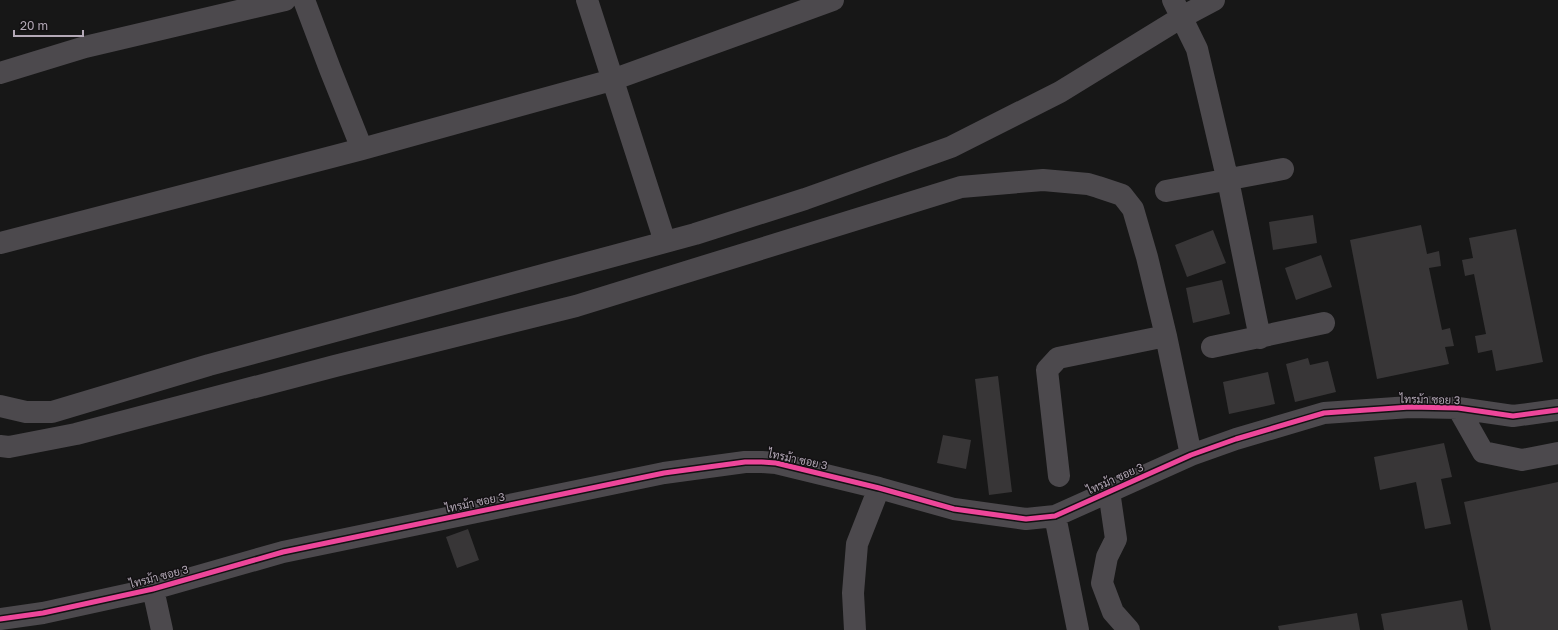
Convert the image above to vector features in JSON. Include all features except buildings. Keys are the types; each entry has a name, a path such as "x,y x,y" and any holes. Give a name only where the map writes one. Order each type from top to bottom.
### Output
{"street":[{"path":"0,73 85,47 285,0"},
{"path":"304,0 362,149"},
{"path":"587,0 665,242"},
{"path":"0,243 362,149 612,80 833,0"},
{"path":"0,406 26,412 52,412 209,365 695,234 805,199 951,147 1060,92 1178,9 1214,0"},
{"path":"1178,9 1197,49 1228,180 1260,338"},
{"path":"1166,191 1282,169"},
{"path":"0,446 9,447 76,434 335,366 576,306 961,187 1043,180 1088,184 1122,195 1133,209 1147,256 1166,336 1191,455"},
{"path":"1212,347 1260,338 1324,323"},
{"path":"1059,476 1047,370 1058,358 1166,336"},
{"name":"ไทรม้า ซอย 3","path":"0,620 43,613 152,589 283,552 664,472 762,462 776,463 879,488 954,509 1026,519 1055,516 1191,455 1236,439 1324,413 1410,407 1458,408 1513,416 1558,410"},
{"path":"1458,408 1483,452 1522,460 1558,453"},
{"path":"855,630 853,592 858,544 879,488"},
{"path":"1109,491 1116,539 1107,557 1102,583 1113,612 1129,630"},
{"path":"1055,516 1078,630"},
{"path":"152,589 162,630"}],"cycle path":[{"path":"0,619 43,613 153,589 283,552 664,473 745,462 776,463 879,488 954,509 1026,519 1055,516 1191,455 1236,439 1324,413 1410,407 1458,408 1513,416 1558,410"}]}
